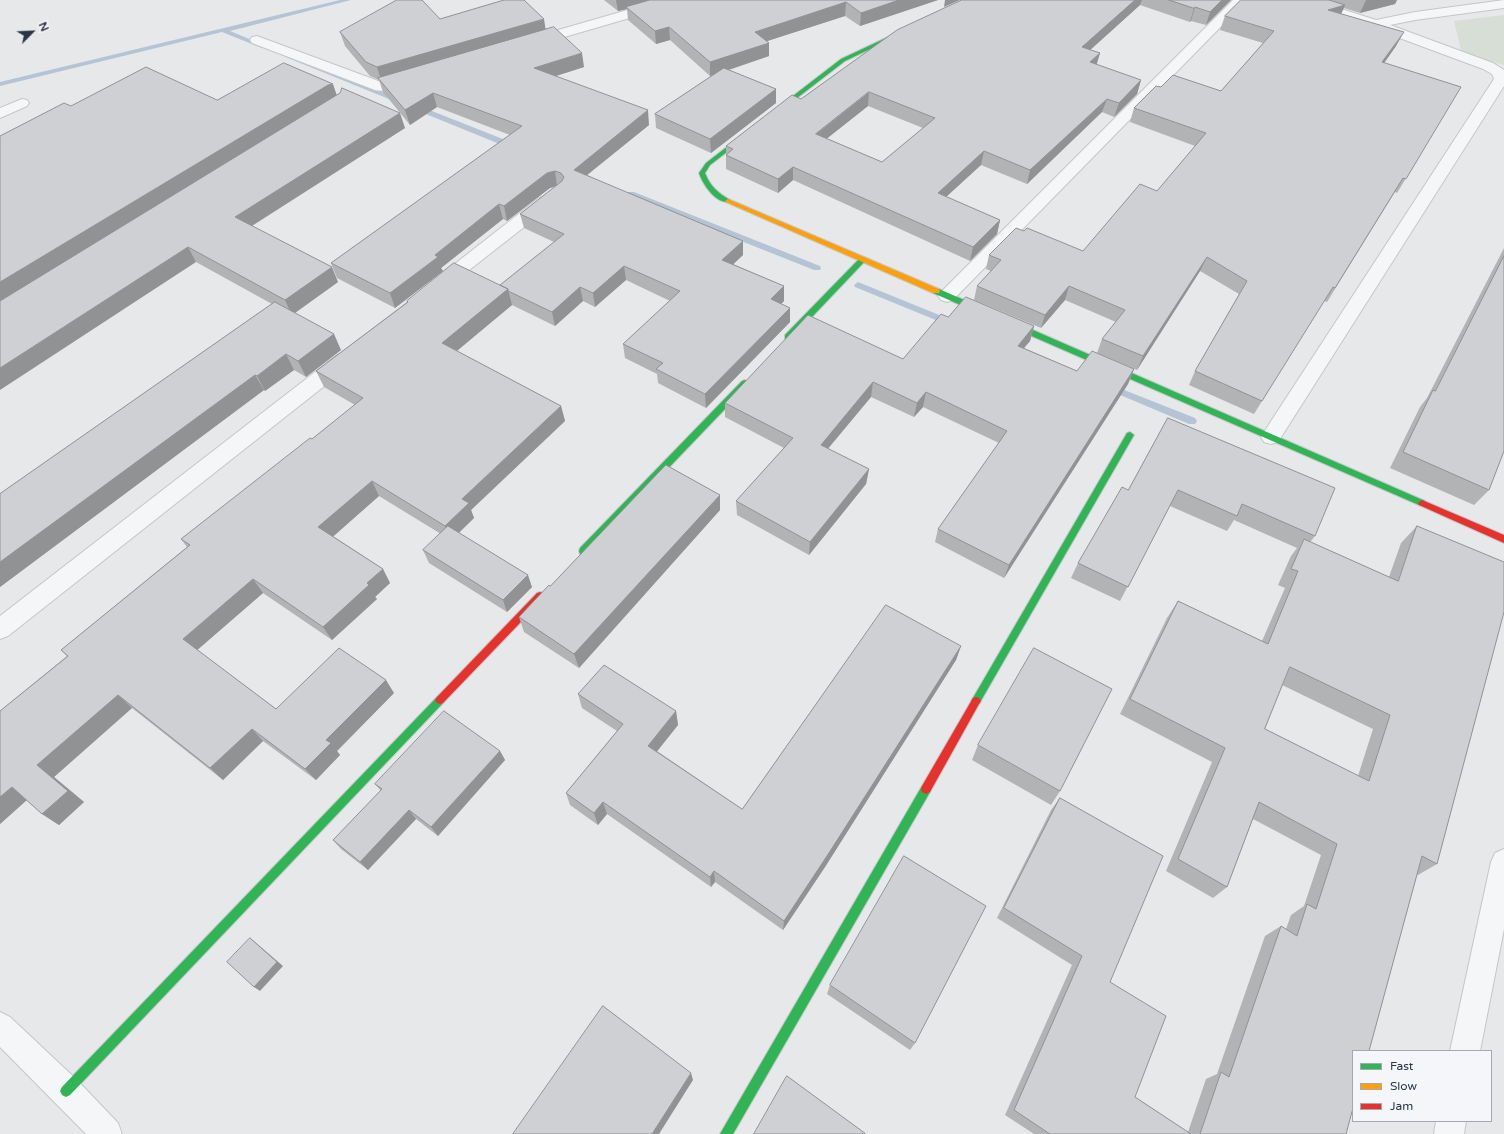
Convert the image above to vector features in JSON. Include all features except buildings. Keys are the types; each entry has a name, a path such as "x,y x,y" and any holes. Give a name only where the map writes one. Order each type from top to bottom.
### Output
{"street":[{"path":"516,47 676,0"},
{"path":"947,296 1240,0"},
{"path":"1271,437 1501,79 1498,72 1488,66 1375,24 1299,0"},
{"path":"1375,24 1415,16 1504,4"},
{"path":"915,26 843,60 708,164 702,172 706,184 719,197 1504,539"},
{"path":"257,40 380,87 425,74"},
{"path":"0,114 22,102"},
{"path":"426,295 557,192"},
{"path":"780,346 863,260"},
{"path":"0,629 357,349"},
{"path":"575,560 752,375"},
{"path":"726,1134 1130,435"},
{"path":"66,1091 548,589"},
{"path":"1466,1050 1504,862"},
{"path":"0,1027 66,1091 107,1134"},
{"path":"1448,1134 1451,1122"}],"shaded area":[{"path":"1504,15 1504,65 1462,54 1454,21"}],"waterway":[{"path":"223,30 348,0"},
{"path":"0,84 223,30"},
{"path":"223,30 264,47"},
{"path":"290,57 515,147"},
{"path":"631,194 817,268"},
{"path":"858,285 951,323"},
{"path":"1109,387 1192,421"}],"traffic: fast":[{"path":"728,201 715,193 706,182 702,173 708,164 843,60 905,31"},
{"path":"788,337 863,259"},
{"path":"936,291 1422,503"},
{"path":"583,551 745,383"},
{"path":"976,701 1130,435"},
{"path":"66,1091 440,700"},
{"path":"726,1134 926,789"}],"traffic: slow":[{"path":"728,201 936,291"}],"traffic: jam":[{"path":"1422,503 1504,539"},
{"path":"440,700 540,596"},
{"path":"926,789 976,701"}]}
